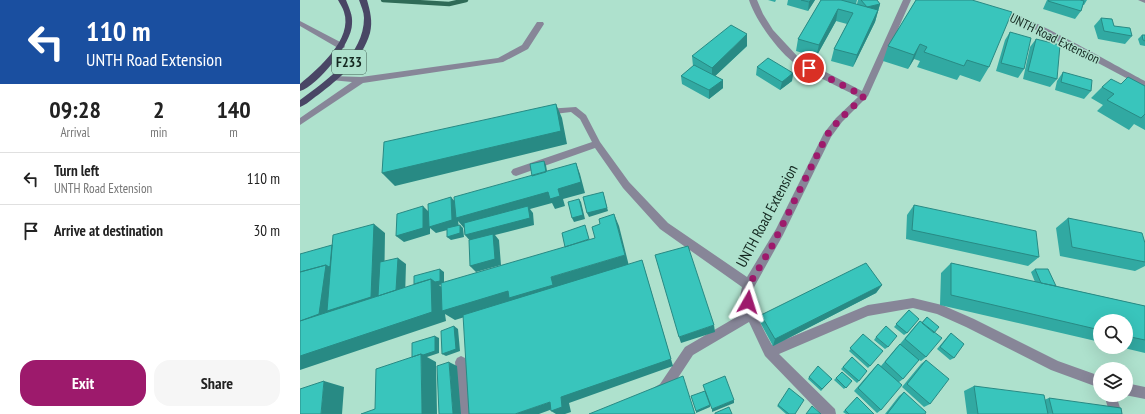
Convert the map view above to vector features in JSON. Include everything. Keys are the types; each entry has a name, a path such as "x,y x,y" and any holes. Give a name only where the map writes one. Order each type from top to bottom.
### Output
{"main road":[{"name":"F233","path":"300,88 324,68 346,37 349,25 348,10 342,0"},
{"name":"F233","path":"300,104 334,78 357,54 365,38 368,18 364,2"}],"street":[{"path":"753,0 757,11 787,54 864,96 907,0"},
{"name":"UNTH Road Extension","path":"994,10 1022,19 1145,85"},
{"path":"300,23 341,46"},
{"path":"334,78 361,80 500,60 525,47 540,24"},
{"path":"300,122 361,80"},
{"name":"UNTH Road Extension","path":"830,414 769,352 762,340 746,295 749,285 772,246 827,135 839,120 864,96"},
{"path":"536,115 550,111 573,109 583,117 597,144 626,185 664,226 749,285"},
{"path":"516,172 597,144"},
{"path":"769,352 868,311 913,303 938,309 970,323 1055,366 1093,380"},
{"path":"650,394 664,389 689,351 752,314"},
{"path":"460,362 466,414"},
{"path":"1133,390 1145,393"},
{"path":"1112,402 1116,414"}],"building":[{"path":"821,0 841,0 878,10 857,55 834,49 853,13 838,9 819,45 798,39"},
{"path":"861,0 877,0 880,4 867,7"},
{"path":"916,0 972,0 1012,12 989,67 967,60 964,66 924,52 927,47 920,44 914,55 888,46"},
{"path":"1048,1 1084,1 1081,11"},
{"path":"1101,18 1112,19 1114,26 1130,28 1132,36 1104,31"},
{"path":"731,25 747,34 712,68 692,56"},
{"path":"1010,32 1031,38 1024,69 1001,63"},
{"path":"1142,35 1145,35 1145,41 1143,40"},
{"path":"1036,39 1060,45 1057,79 1028,71"},
{"path":"768,58 793,73 782,82 757,67"},
{"path":"694,65 723,80 709,90 681,76"},
{"path":"1063,72 1092,80 1091,91 1061,82"},
{"path":"1128,77 1145,86 1145,114 1141,118 1107,100 1114,94 1102,87 1111,79 1121,84"},
{"path":"556,104 561,131 382,173 384,142"},
{"path":"544,161 546,172 532,176 530,164"},
{"path":"576,163 581,182 558,189 560,196 550,199 548,192 456,218 454,197"},
{"path":"603,192 607,208 587,213 583,197"},
{"path":"451,197 452,220 429,227 428,204"},
{"path":"579,199 583,215 572,218 568,202"},
{"path":"914,205 1036,231 1039,257 912,230"},
{"path":"423,206 423,228 396,236 397,214"},
{"path":"528,206 530,218 465,235 464,223"},
{"path":"614,214 625,255 551,277 553,285 509,298 508,291 442,311 441,283 595,238 592,227 600,224 599,219"},
{"path":"1068,218 1142,233 1145,243 1145,262 1072,247"},
{"path":"374,224 371,297 327,311 333,235"},
{"path":"460,225 460,233 447,237 447,228"},
{"path":"585,225 589,239 565,247 562,233"},
{"path":"493,234 495,259 470,266 469,240"},
{"path":"332,245 329,267 326,265 300,272 300,254"},
{"path":"688,246 714,325 679,337 655,255"},
{"path":"398,258 396,290 378,296 380,262"},
{"path":"642,260 671,359 561,397 562,407 551,411 550,402 515,414 469,414 463,315"},
{"path":"866,263 882,285 775,339 761,315"},
{"path":"951,263 1145,306 1145,340 1133,337 1133,314 1093,314 1093,328 951,295"},
{"path":"326,265 319,314 300,321 300,272"},
{"path":"440,269 440,281 435,282 431,279 414,284 414,276"},
{"path":"1035,269 1048,269 1056,286 1041,283"},
{"path":"431,279 432,312 300,356 300,321"},
{"path":"909,310 919,319 907,333 896,324"},
{"path":"927,317 939,327 934,333 922,323"},
{"path":"920,321 942,338 926,357 905,339"},
{"path":"454,326 456,349 442,354 441,331"},
{"path":"886,326 897,336 888,347 876,337"},
{"path":"951,333 964,344 954,358 940,347"},
{"path":"863,334 883,351 870,366 850,348"},
{"path":"435,336 435,351 412,357 412,343"},
{"path":"900,344 919,360 903,379 885,362"},
{"path":"421,354 422,414 361,414 375,409 376,369"},
{"path":"852,357 867,371 859,381 843,367"},
{"path":"926,360 949,379 930,404 907,384"},
{"path":"449,362 453,414 439,414 437,366"},
{"path":"878,364 902,385 881,410 858,388"},
{"path":"818,366 832,379 822,389 809,377"},
{"path":"842,372 852,381 846,388 836,378"},
{"path":"683,376 695,414 589,414"},
{"path":"725,376 734,400 712,409 703,385"},
{"path":"324,381 321,414 300,414 300,389"},
{"path":"974,386 1044,395 1048,414 978,414"},
{"path":"789,388 804,400 795,414 789,414 778,405"},
{"path":"705,391 710,405 696,411 691,396"},
{"path":"904,392 926,412 925,414 887,414"},
{"path":"857,397 874,414 849,414 845,410"},
{"path":"1049,398 1121,408 1122,414 1053,414"},
{"path":"812,406 821,414 806,414"},
{"path":"729,407 732,414 715,414 715,413"}],"waterway":[{"path":"383,0 449,4 466,0"}],"route":[{"path":"748,302 746,295 749,285 772,246 827,135 839,120 864,96 809,68"}]}
